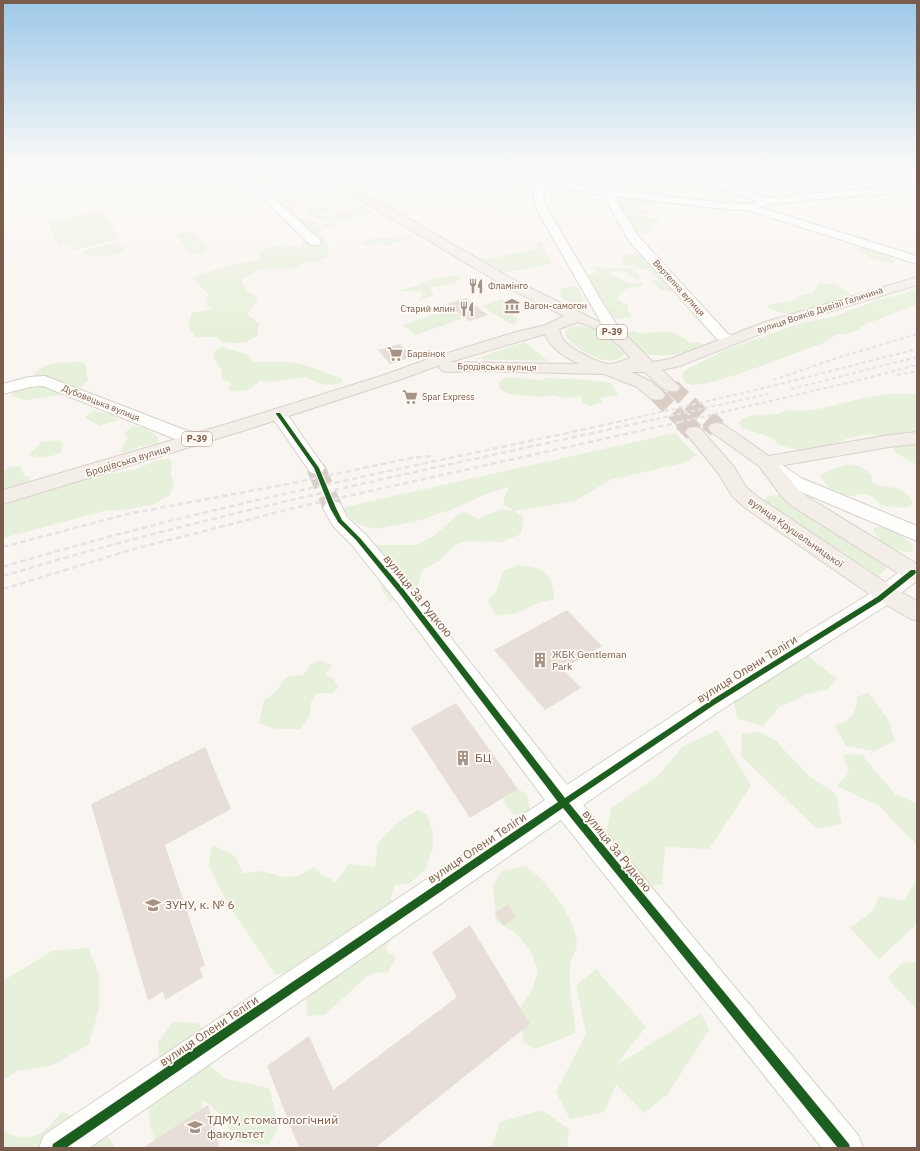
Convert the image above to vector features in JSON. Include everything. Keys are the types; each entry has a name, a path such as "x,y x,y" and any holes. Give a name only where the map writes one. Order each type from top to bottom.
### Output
{"main road":[{"path":"409,224 511,284 579,318"},
{"name":"вулиця Вояків Дивізії Галичина","path":"650,367 674,364 770,325 917,281"},
{"path":"511,284 539,316 556,339 569,351 589,363 614,369 639,381 650,388 657,395"},
{"name":"Р-39","path":"539,316 557,324 579,318 599,325 617,336 636,354 674,364"},
{"name":"Бродівська вулиця","path":"3,497 278,414 390,378 434,362 521,335 539,316"},
{"path":"614,369 628,365 636,354 670,385 667,376 668,370 674,364"},
{"name":"Бродівська вулиця","path":"390,378 444,367 465,366 614,369 650,367"},
{"path":"717,428 766,462 799,501 915,573"},
{"name":"вулиця Крушельницької","path":"694,432 727,472 739,491 756,506 886,594 917,612"},
{"path":"766,462 882,442 917,438"},
{"path":"734,454 751,454 766,462 771,469 771,475 767,480 757,482 741,481 727,472 724,466 724,461 728,456 734,454"}],"street":[{"path":"295,224 315,242"},
{"path":"550,224 584,280 595,302 617,336"},
{"name":"Вертепна вулиця","path":"625,224 633,238 721,335 730,341"},
{"path":"801,224 917,260"},
{"path":"579,318 592,307 595,302"},
{"name":"Дубовецька вулиця","path":"3,389 28,382 45,381 181,435 198,438"},
{"path":"278,414 316,468"},
{"path":"766,462 794,482 917,534"},
{"name":"вулиця За Рудкою","path":"332,508 340,521 358,539 402,592 564,802 845,1148"},
{"name":"вулиця Олени Теліги","path":"57,1148 564,802 712,703 886,594 915,573"}],"green space":[{"path":"49,224 110,224 119,239 73,250 69,244 59,246"},
{"path":"293,224 315,224 316,226 321,226 326,224 338,224 322,230 319,235 324,238 326,245 330,246 331,249 327,252 329,256 316,262 302,264 293,269 261,269 241,279 246,290 258,298 247,314 259,324 257,331 258,335 246,342 241,343 222,342 218,337 195,337 188,325 192,312 213,308 208,306 206,300 209,295 195,282 193,278 195,276 224,267 261,259 262,257 258,254 263,250 277,245 284,244 286,247 301,246 305,236"},
{"path":"623,224 654,224 646,226 652,231 650,233 640,233 625,229"},
{"path":"187,232 195,233 199,239 203,241 208,250 204,253 190,254 176,234"},
{"path":"404,235 409,238 386,246 381,243 366,246 359,242 385,236 389,239"},
{"path":"536,242 543,242 551,264 509,272 502,271 479,259 494,258 538,248"},
{"path":"115,243 126,248 123,251 107,256 84,255 83,252 94,248"},
{"path":"863,247 891,258 895,262 892,264 872,259 856,249"},
{"path":"636,253 643,255 645,262 665,279 675,291 668,292 656,286 651,280 658,280 651,272 624,264 622,260 625,255"},
{"path":"599,267 605,269 630,268 639,275 641,279 636,279 620,271 608,273 629,283 642,283 643,285 638,287 626,289 617,299 628,305 628,310 632,317 615,319 587,276 597,272 593,268"},
{"path":"459,275 462,276 454,283 430,288 434,296 418,301 423,294 420,291 398,291 419,285 429,279"},
{"path":"819,284 836,284 852,295 860,297 840,305 804,308 795,314 778,312 769,308 768,305 793,301 797,297 812,293"},
{"path":"570,286 578,288 584,300 583,302 574,304 563,299 559,289"},
{"path":"917,288 917,304 866,324 857,330 845,334 837,334 824,343 713,382 698,385 688,384 684,380 684,371 725,350 805,322 836,316 877,300 903,294"},
{"path":"501,299 511,302 518,310 516,314 513,315 514,317 518,318 512,325 482,306"},
{"path":"451,309 464,318 415,335 403,325"},
{"path":"582,326 600,331 617,343 625,351 624,355 617,359 601,359 577,347 566,336 565,332 571,327"},
{"path":"633,331 642,333 670,332 682,337 690,343 701,344 706,348 674,355 664,356 648,354 635,345 624,333"},
{"path":"525,342 548,361 475,359"},
{"path":"222,347 248,355 254,362 292,363 309,366 342,379 341,383 332,385 322,384 304,377 270,382 260,380 250,389 243,391 229,390 231,382 222,379 222,371 213,357 215,351"},
{"path":"75,362 85,363 88,380 81,388 55,396 27,400 11,396 23,385 34,380 34,374 43,367 53,364"},
{"path":"506,377 541,380 544,378 608,382 611,383 618,395 600,398 602,402 591,406 583,403 580,396 566,398 553,395 538,397 509,394 500,389 499,383"},
{"path":"892,394 917,394 917,435 893,438 866,434 846,439 832,447 803,451 781,446 770,437 742,428 739,423 742,419 749,416 778,414 787,410 803,411 823,408 864,398"},
{"path":"93,411 114,415 118,420 99,426 85,417"},
{"path":"133,426 143,428 157,436 158,443 141,446 126,452 120,452 128,438 124,433"},
{"path":"675,433 696,455 687,462 610,480 575,501 515,511 524,518 521,534 501,542 467,541 453,546 441,560 422,570 418,587 391,602 382,590 377,575 363,552 377,545 417,545 434,536 456,516 464,511 478,519 501,509 514,511 504,505 504,498 509,487 491,492 450,510 417,521 376,529 360,525 349,517 344,510 345,507"},
{"path":"60,440 63,445 60,454 48,457 35,457 28,455 42,442"},
{"path":"917,440 917,465 893,451 896,444"},
{"path":"168,459 172,462 171,475 174,483 170,495 152,505 104,511 3,538 3,504 28,494 56,489 98,475 134,470 157,460"},
{"path":"849,464 859,466 867,471 872,476 872,482 877,485 899,489 904,492 909,496 913,503 909,507 886,506 881,505 866,494 848,496 835,492 820,475"},
{"path":"21,466 24,475 31,478 28,484 3,492 3,480 5,477 3,473 9,467"},
{"path":"778,495 890,565 879,576 768,504 765,500 767,496"},
{"path":"884,525 899,533 914,546 911,552 903,552 893,549 877,537 873,529"},
{"path":"517,565 540,569 544,572 551,582 554,599 538,603 517,613 497,616 488,601 496,592 503,571"},
{"path":"802,651 837,679 828,689 808,694 779,707 763,726 738,719 731,694"},
{"path":"321,661 332,665 325,674 333,679 339,687 333,693 317,693 311,702 309,717 300,729 276,729 259,723 264,701 276,691 286,677 303,675 310,664"},
{"path":"868,693 889,721 895,741 875,751 846,746 835,726 852,716 856,708 857,697"},
{"path":"718,730 751,786 709,849 665,847 662,884 623,891 604,848 611,808 658,776 682,747"},
{"path":"759,732 776,741 809,776 836,794 842,824 817,829 741,756 742,734"},
{"path":"843,754 862,755 896,795 917,803 917,845 879,806 837,786 849,772"},
{"path":"514,789 522,791 528,797 530,809 521,815 514,814 510,811 503,798"},
{"path":"417,810 427,814 433,832 433,848 425,870 410,883 394,885 391,899 402,908 395,930 385,950 396,957 388,972 375,973 365,978 325,1015 307,1016 307,971 276,975 226,901 209,866 212,845 235,856 243,873 263,871 283,877 299,876 314,867 324,876 336,882 349,864 375,867 378,843 399,822"},
{"path":"526,866 551,890 558,900 571,921 577,943 570,966 570,983 576,1033 535,1049 524,1042 519,1010 533,988 538,970 531,952 517,934 496,921 493,885 502,871"},
{"path":"917,880 917,924 879,959 850,928 874,910 879,896 903,901"},
{"path":"88,948 99,974 99,1009 89,1044 51,1066 17,1071 3,1081 3,981 52,951"},
{"path":"917,961 917,1010 888,978 901,964"},
{"path":"596,969 646,1027 615,1066 701,1013 709,1030 667,1095 644,1113 616,1085 604,1112 570,1119 556,1092 586,1034 576,985"},
{"path":"173,1022 198,1023 214,1045 210,1066 226,1079 269,1088 279,1126 269,1145 238,1142 219,1113 202,1099 202,1127 157,1146 150,1126 147,1099 160,1070 158,1043"},
{"path":"542,1110 569,1129 567,1148 491,1148 500,1122"},
{"path":"62,1112 84,1121 100,1131 107,1136 115,1148 3,1148 3,1129 15,1136 34,1136 45,1130"}],"building":[{"name":"Старий млин","path":"466,298 488,315 469,321 447,304"},
{"name":"Барвінок","path":"400,344 413,357 390,364 378,350"},
{"name":"ЖБК Gentleman Park","path":"567,610 602,646 563,669 581,688 545,710 494,650"},
{"name":"БЦ","path":"456,703 518,789 470,818 411,728"},
{"name":"ЗУНУ, к. № 6","path":"205,747 231,809 165,845 205,965 200,968 203,977 165,1000 163,991 148,1001 91,804"},
{"path":"508,904 516,917 504,926 495,913"},
{"path":"470,925 530,1024 375,1148 299,1148 267,1066 309,1036 333,1090 457,997 432,952"},
{"name":"ТДМУ, стоматологічний факультет","path":"208,1105 220,1148 143,1148"}],"tunnel":[{"path":"672,387 710,422"},
{"path":"657,395 694,432"},
{"path":"709,421 717,428"},
{"path":"316,468 333,508"}],"railway":[{"path":"773,380 837,358 917,334"},
{"path":"617,422 760,389 917,349"},
{"path":"791,389 917,357"},
{"path":"680,422 852,382 917,365"},
{"path":"897,375 917,371"},
{"path":"643,422 768,394"},
{"path":"3,567 156,524 311,488 622,421"},
{"path":"3,576 83,553 243,511 647,421"},
{"path":"3,589 130,550 294,508 684,421"},
{"path":"3,547 127,514 288,484 411,458 433,456"}],"cycle path":[{"path":"278,414 316,468 340,521 358,539 402,592 564,803 845,1148"},
{"path":"57,1148 544,816 712,703 879,599 913,572"}],"place":[{"name":"Фламінго","path":"476,286"},
{"name":"Вагон-самогон","path":"512,306"},
{"name":"Старий млин","path":"467,309"},
{"name":"Барвінок","path":"395,354"},
{"name":"Spar Express","path":"410,397"},
{"name":"ЖБК Gentleman Park","path":"540,660"},
{"name":"БЦ","path":"463,758"},
{"name":"ЗУНУ, к. № 6","path":"153,905"},
{"name":"ТДМУ, стоматологічний факультет","path":"195,1127"}]}
